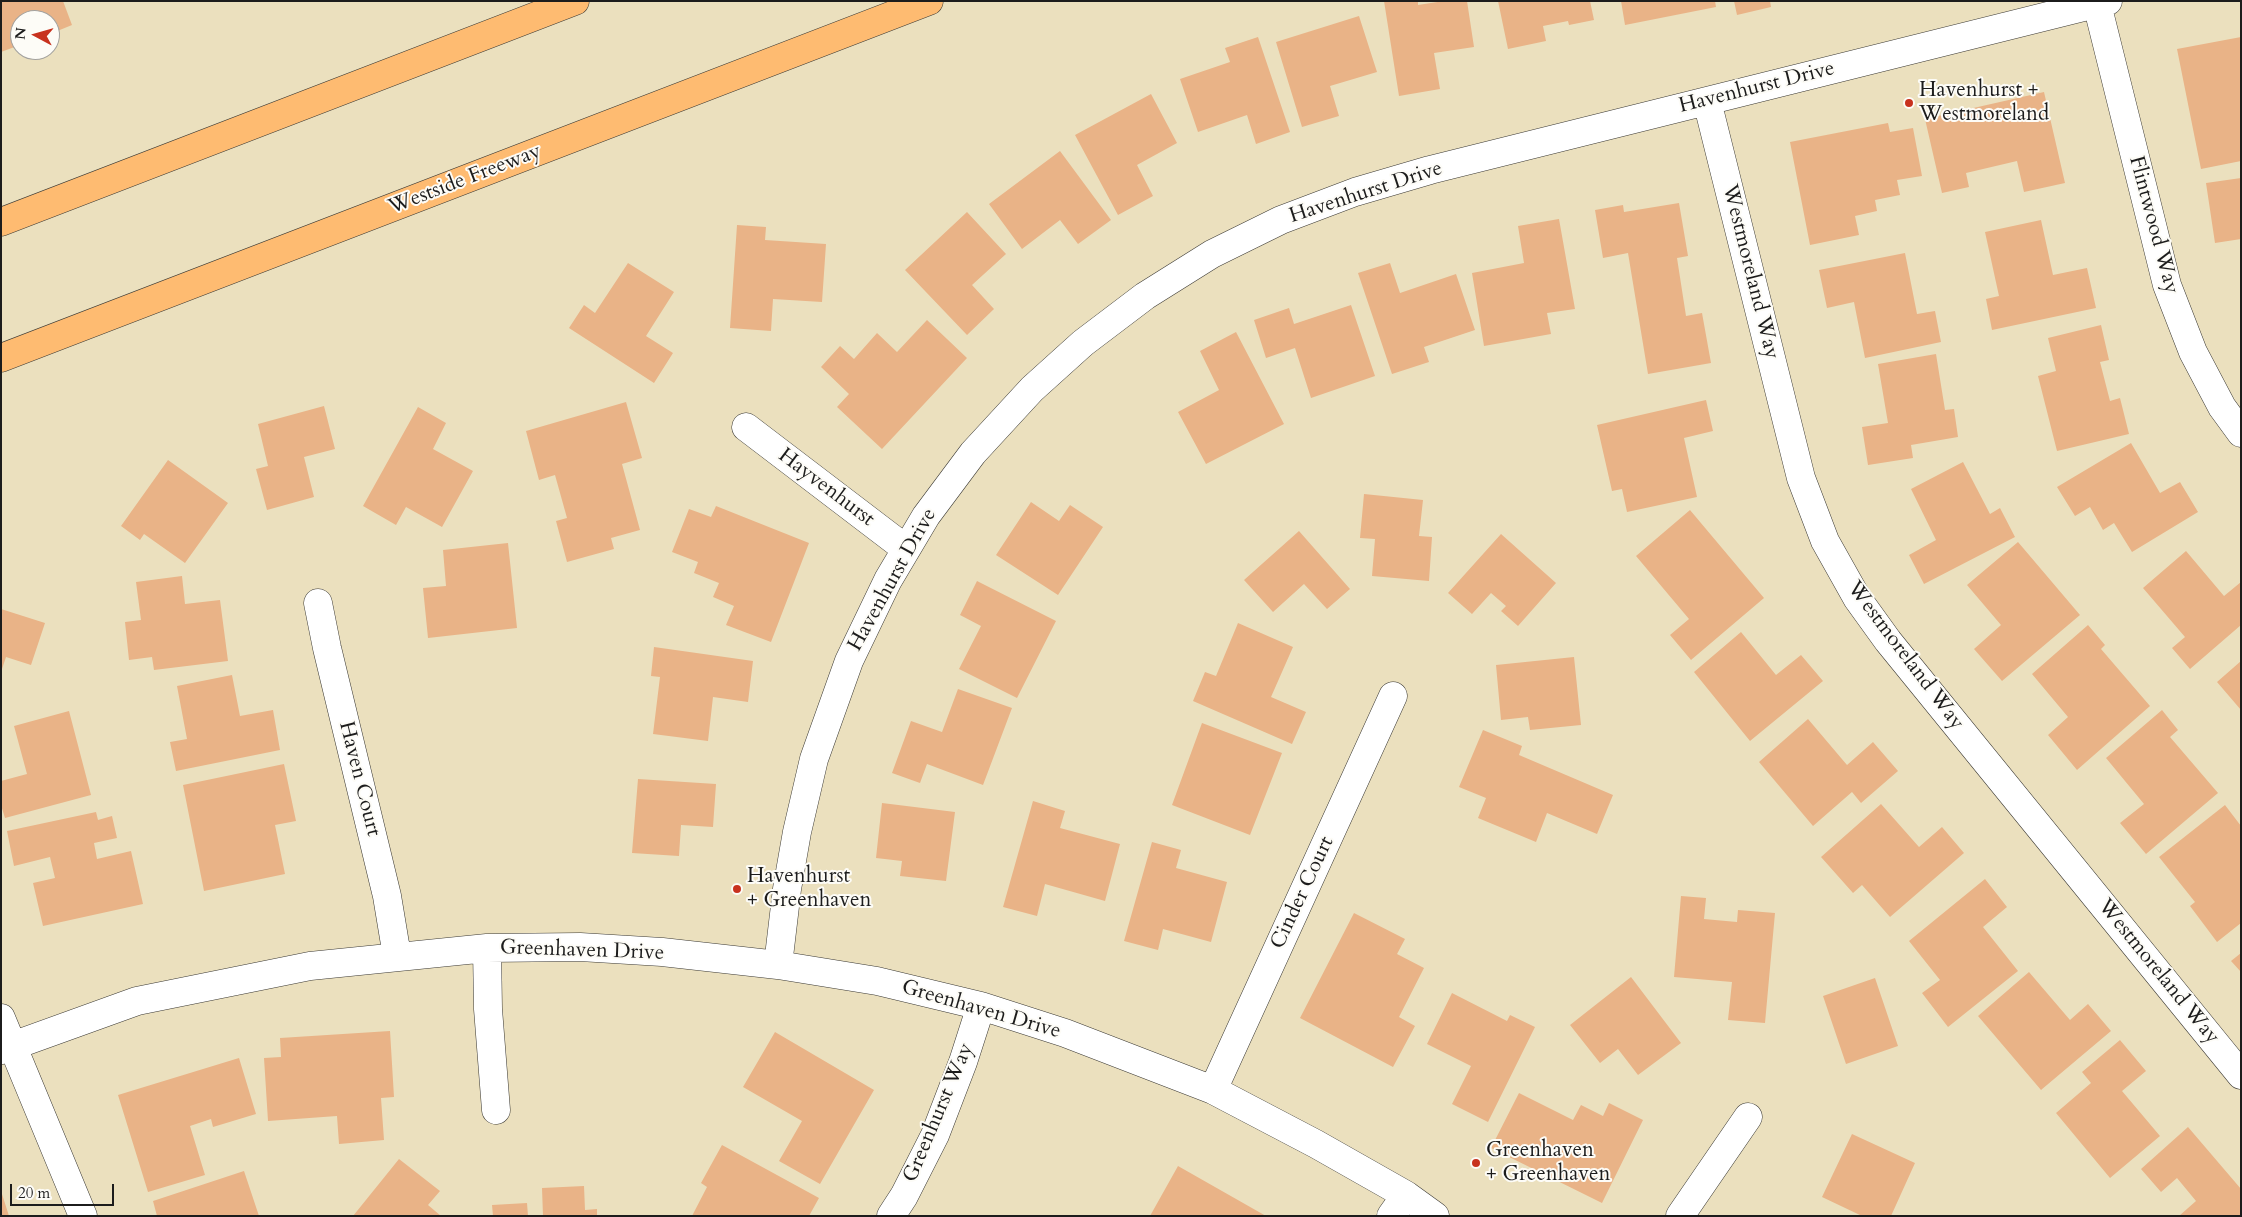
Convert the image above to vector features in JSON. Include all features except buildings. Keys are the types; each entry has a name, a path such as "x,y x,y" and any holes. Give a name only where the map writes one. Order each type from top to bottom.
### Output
{"highway":[{"path":"1,222 574,1"},
{"name":"Westside Freeway","path":"1,358 929,1"}],"street":[{"name":"Havenhurst Drive","path":"778,965 788,880 814,759 849,660 888,580 926,516 973,453 1032,389 1083,343 1145,296 1212,254 1281,220 1355,192 1430,170 2102,3"},
{"name":"Flintwood Way","path":"2102,3 2167,285 2193,352 2222,407 2241,433"},
{"name":"Westmoreland Way","path":"1707,100 1801,478 1825,541 1857,598 1888,641 2241,1075"},
{"name":"Hayvenhurst","path":"746,427 906,549"},
{"name":"Haven Court","path":"318,602 327,648 387,896 397,956"},
{"name":"Cinder Court","path":"1213,1090 1394,696"},
{"name":"Greenhaven Drive","path":"7,1048 137,1001 310,966 397,956 487,948 589,947 662,952 778,965 877,981 981,1006 1065,1033 1213,1090 1316,1144 1398,1206 1435,1216"},
{"name":"Greenhaven Drive","path":"487,948 488,1009 496,1110"},
{"name":"Greenhurst Way","path":"891,1216 904,1196 935,1135 963,1062 981,1006"},
{"path":"1,1018 7,1048 83,1216"},
{"path":"1680,1216 1748,1117"}],"place":[{"name":"Havenhurst + Westmoreland","path":"1909,103"},
{"name":"Havenhurst + Greenhaven","path":"737,889"},
{"name":"Greenhaven + Greenhaven","path":"1476,1163"}]}
